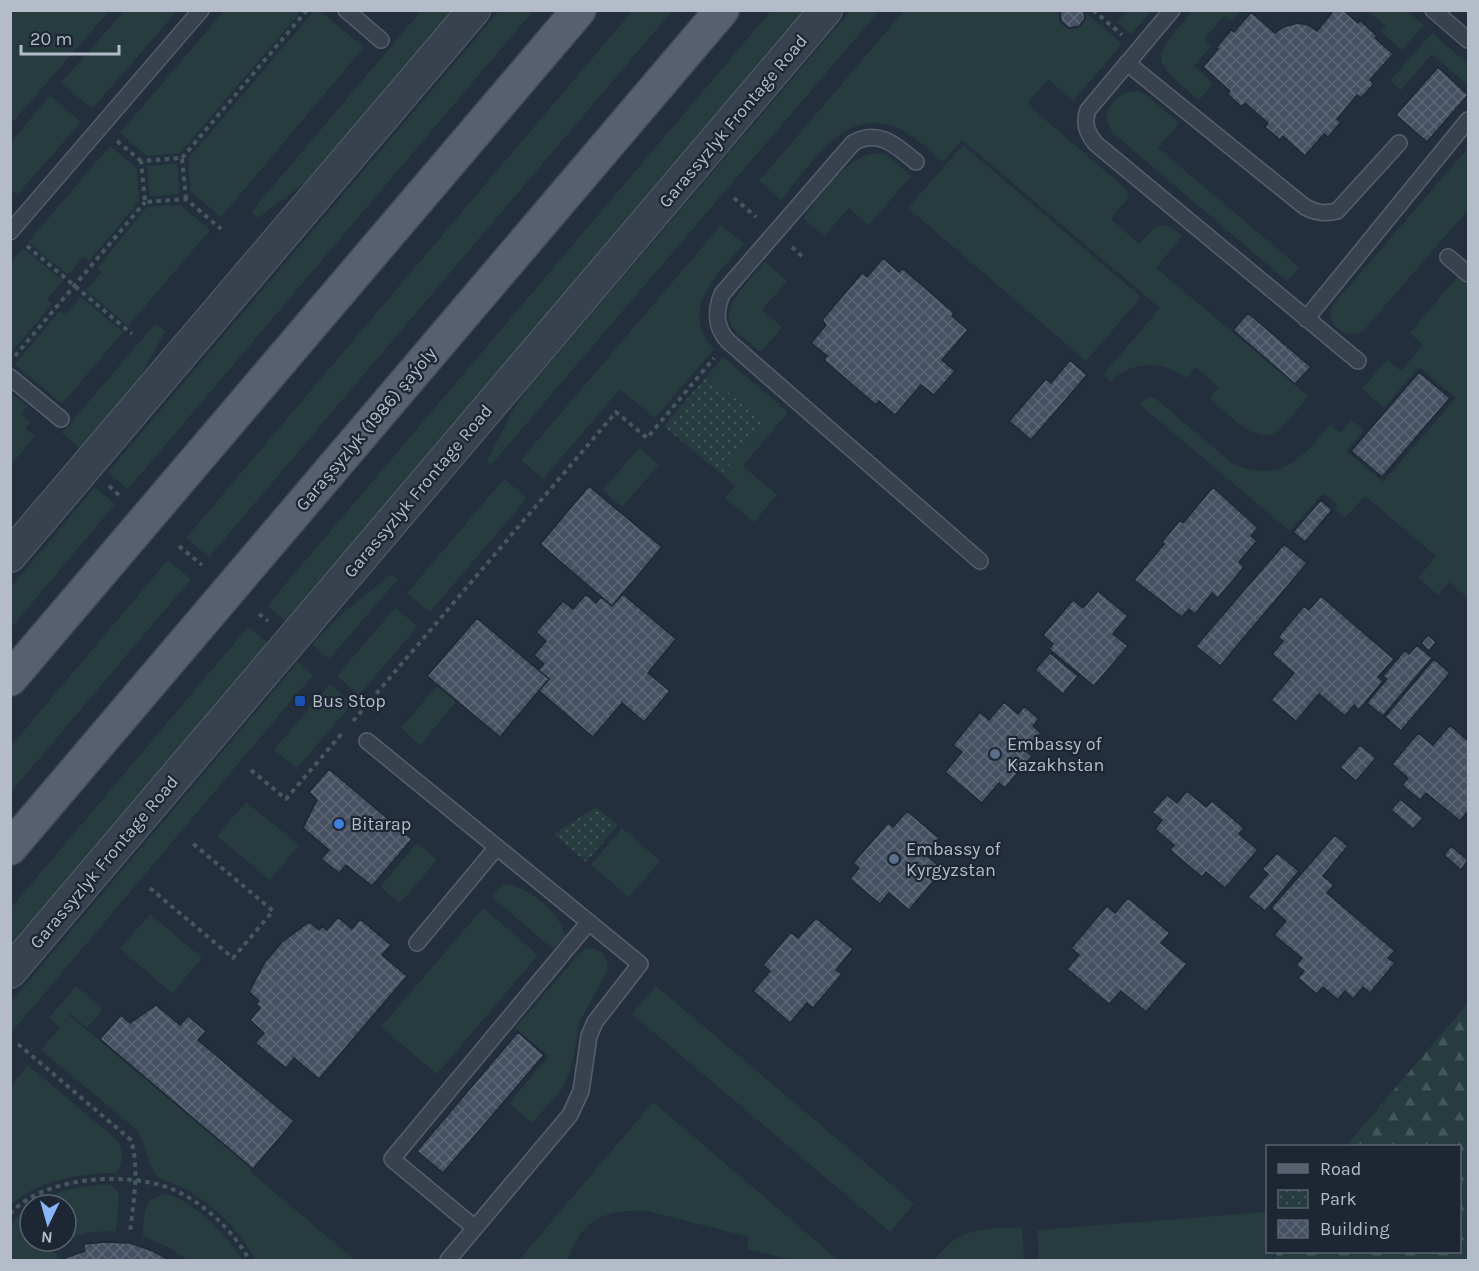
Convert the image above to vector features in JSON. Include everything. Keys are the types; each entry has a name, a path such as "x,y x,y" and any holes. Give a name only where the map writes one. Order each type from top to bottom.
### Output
{"main road":[{"path":"10,679 579,10"},
{"name":"Garaşsyzlyk (1986) şaýoly","path":"10,848 722,10"}],"street":[{"path":"10,556 474,10"},
{"name":"Garassyzlyk Frontage Road","path":"10,972 826,10"}],"lane":[{"path":"10,232 201,10"},
{"path":"346,10 381,40"},
{"path":"1172,10 1088,110 1086,126 1089,135 1095,143 1358,361"},
{"path":"1433,10 1468,40"},
{"path":"1126,63 1314,212 1327,214 1337,211 1399,143"},
{"path":"1306,318 1468,120"},
{"path":"916,162 893,142 886,139 868,137 859,139 848,147 722,294 717,318 720,332 728,341 980,561"},
{"path":"1448,257 1468,274"},
{"path":"10,377 61,419"},
{"path":"367,741 640,964 595,1022 589,1036 581,1091 570,1115 448,1260"},
{"path":"417,943 497,847"},
{"path":"475,1228 392,1159 589,922"}],"path":[{"path":"141,161 182,158 307,10"},
{"path":"1093,10 1139,49"},
{"path":"10,361 145,202 141,161 115,139"},
{"path":"182,158 186,199 221,229"},
{"path":"145,202 186,199"},
{"path":"26,245 132,334"},
{"path":"250,770 286,799 616,412 646,438 728,341"},
{"path":"179,546 202,565"},
{"path":"150,888 233,958 273,911 190,841"},
{"path":"18,1044 127,1135 133,1146 135,1180 130,1233"},
{"path":"10,1214 27,1199 59,1187 104,1179 135,1180 170,1188 203,1209 232,1235 249,1260"}],"green space":[{"path":"633,10 672,11 209,557 186,538"},
{"path":"10,11 109,11 11,124"},
{"path":"124,11 177,11 92,109 61,83"},
{"path":"224,11 301,11 180,153 147,156 120,133"},
{"path":"314,11 320,11 364,47 221,217 191,192 188,159"},
{"path":"421,11 454,11 313,177 258,218 251,212"},
{"path":"499,11 533,11 128,489 108,472"},
{"path":"771,11 806,11 287,622 267,606"},
{"path":"850,11 879,11 491,465 487,461 514,408 530,386"},
{"path":"904,11 1058,11 1059,22 1068,29 1079,28 1086,19 1086,13 1122,44 1073,101 1048,79 1027,104 1127,190 1128,198 1111,219 1139,244 1154,228 1163,225 1182,236 1156,268 1308,396 1280,429 1271,434 1262,435 1243,427 1210,398 1219,387 1195,367 1186,378 1168,368 1147,365 1127,370 1111,382 1103,375 1160,308 962,140 943,162 904,131 884,124 866,124 849,129 833,140 805,169 781,200 759,181"},
{"path":"1127,11 1151,11 1131,34 1117,22"},
{"path":"1193,11 1241,11 1231,21 1224,16 1204,39 1211,46 1194,66 1213,83 1199,100 1171,75 1161,58 1163,49 1169,40"},
{"path":"1368,11 1406,11 1424,25 1402,50 1381,32 1386,26"},
{"path":"1432,33 1468,64 1468,85 1432,54 1401,90 1390,81"},
{"path":"1137,91 1146,95 1179,123 1158,148 1299,267 1287,281 1113,133 1107,118 1111,105 1121,95"},
{"path":"50,96 81,122 17,195 11,189 11,142"},
{"path":"963,145 1141,297 1086,361 908,208"},
{"path":"110,146 137,168 139,201 89,261 83,257 68,275 28,242"},
{"path":"1468,148 1468,210 1363,331 1350,334 1338,329 1332,318 1333,305"},
{"path":"879,153 888,156 911,176 869,225 849,208 824,236 803,218 827,187 846,168 867,155"},
{"path":"177,164 180,194 150,196 147,166"},
{"path":"180,205 210,230 128,326 86,290 102,272 97,268 147,207"},
{"path":"721,225 744,244 713,280 700,306 699,320 704,334 714,349 655,418 620,389 543,479 521,460"},
{"path":"23,248 63,281 47,299 52,304 11,353 11,263"},
{"path":"765,262 787,281 762,310 782,327 761,352 732,327 729,319 733,302"},
{"path":"1458,276 1468,284 1468,598 1449,582 1438,595 1418,578 1436,556 1365,496 1345,518 1334,508 1337,504 1323,493 1290,531 1138,403 1149,397 1156,399 1233,464 1264,471 1289,465 1299,458 1330,425 1340,433 1351,420 1364,430 1346,451 1383,482 1456,398 1419,367 1384,408 1362,389 1387,360 1401,371 1423,345 1410,333"},
{"path":"81,297 123,332 62,404 15,364 60,311 65,315"},
{"path":"156,323 165,331 136,386 82,450 62,433"},
{"path":"723,357 788,412 743,466 777,495 754,522 725,498 735,486 721,474 765,424 708,375"},
{"path":"708,375 765,424 721,474 664,426"},
{"path":"11,393 27,407 21,414 30,422 25,428 35,436 11,465"},
{"path":"639,448 659,465 622,507 603,490"},
{"path":"504,479 527,498 430,612 407,593"},
{"path":"95,487 115,504 11,628 11,587"},
{"path":"168,560 191,579 11,792 11,746"},
{"path":"392,574 398,579 329,659 312,644 337,618"},
{"path":"395,608 418,626 359,695 337,676"},
{"path":"248,627 269,644 11,949 11,908"},
{"path":"298,662 313,675 11,1033 11,1002"},
{"path":"330,684 352,704 297,768 274,750"},
{"path":"437,686 456,702 420,745 401,728"},
{"path":"246,802 299,845 270,880 217,836"},
{"path":"596,807 618,825 586,862 554,834"},
{"path":"622,828 660,861 629,897 591,865"},
{"path":"417,843 437,860 400,903 380,887"},
{"path":"503,884 523,889 541,901 557,918 565,936 553,949 492,897"},
{"path":"483,908 538,955 437,1074 381,1027"},
{"path":"150,914 202,958 172,993 120,949"},
{"path":"594,948 604,956 608,969 579,1023 568,1076 561,1090 532,1123 509,1103 549,1056 515,1028 578,955 585,949"},
{"path":"76,986 103,1009 87,1028 71,1014 60,1027 49,1018"},
{"path":"656,986 914,1204 890,1232 632,1014"},
{"path":"1468,1003 1468,1260 1273,1260 1277,1253 1461,1253 1461,1145 1347,1145"},
{"path":"70,1016 252,1169 250,1172 355,1260 256,1260 242,1239 217,1211 186,1189 157,1175 136,1129 41,1050"},
{"path":"28,1065 118,1141 122,1153 119,1170 116,1173 88,1174 60,1180 27,1193 18,1193 18,1199 11,1205 11,1086"},
{"path":"653,1102 838,1260 793,1260 747,1249 749,1237 647,1211 632,1211 619,1212 597,1219 580,1234 568,1260 519,1260"},
{"path":"110,1185 118,1191 119,1195 116,1231 91,1232 78,1236 78,1193 59,1193 83,1187"},
{"path":"165,1194 187,1203 209,1220 242,1260 187,1260 170,1248 143,1236 144,1215 148,1204 157,1196"},
{"path":"1266,1212 1266,1253 1274,1253 1270,1260 1039,1260 1037,1230"},
{"path":"18,1216 18,1253 55,1253 59,1259 11,1260 11,1224"},
{"path":"1022,1227 1024,1260 935,1260 944,1249 963,1235 984,1229"}],"building":[{"path":"1060,10 1084,10 1085,19 1079,26 1069,28 1061,21"},
{"path":"1334,10 1343,10 1358,23 1360,20 1393,54 1370,80 1374,84 1361,98 1357,95 1337,119 1341,122 1328,137 1324,134 1305,156 1283,136 1280,140 1265,127 1268,123 1245,103 1242,107 1227,94 1230,91 1203,67 1231,30 1234,32 1251,12 1275,33 1283,27 1298,23 1308,25 1317,31"},
{"path":"1438,67 1468,95 1427,142 1396,115"},
{"path":"883,258 899,272 902,268 954,313 952,316 968,330 942,360 955,371 934,395 921,385 895,415 879,401 876,405 824,360 827,356 811,343 826,325 822,320 862,273 867,277"},
{"path":"1248,313 1311,367 1295,384 1233,330"},
{"path":"1070,360 1087,375 1031,440 1009,421 1046,379 1051,383"},
{"path":"1419,372 1450,398 1382,477 1351,451"},
{"path":"589,486 662,547 612,606 540,544"},
{"path":"1213,487 1258,528 1251,536 1257,541 1239,562 1244,567 1218,598 1212,593 1195,614 1189,609 1182,617 1134,580 1164,544 1162,542 1180,520 1183,523"},
{"path":"1321,500 1332,510 1305,542 1293,532"},
{"path":"1284,544 1307,563 1220,666 1196,646"},
{"path":"1098,591 1128,616 1113,634 1128,646 1094,686 1049,649 1053,644 1043,635 1073,600 1083,608"},
{"path":"586,594 596,603 601,597 612,606 623,594 676,639 648,673 670,691 644,722 622,703 593,737 539,691 549,679 538,670 544,664 534,655 546,641 536,632 563,601 573,609"},
{"path":"1321,596 1394,659 1378,677 1383,681 1359,710 1354,705 1345,716 1319,694 1296,721 1271,700 1294,673 1272,654 1283,641 1278,637 1304,606 1309,610"},
{"path":"477,618 549,679 500,737 427,676"},
{"path":"1428,635 1436,642 1429,651 1421,643"},
{"path":"1417,645 1432,658 1383,716 1367,703 1387,679 1383,676 1405,650 1409,654"},
{"path":"1050,653 1078,676 1063,694 1035,670"},
{"path":"1434,659 1450,673 1401,731 1385,717"},
{"name":"Embassy of Kazakhstan","path":"1004,702 1018,714 1024,706 1039,719 1033,726 1041,733 1026,751 1032,756 1005,788 999,783 982,803 945,772 962,752 953,745 980,712 989,720"},
{"path":"1450,725 1468,741 1468,816 1466,813 1460,821 1426,793 1420,800 1402,785 1408,778 1392,764 1418,733 1433,745"},
{"path":"1360,745 1376,758 1356,781 1340,767"},
{"path":"329,769 412,839 372,886 346,865 339,873 321,859 329,850 303,828 317,800 309,792"},
{"path":"1187,791 1206,807 1212,801 1244,828 1239,834 1258,850 1225,888 1206,872 1202,877 1170,850 1174,845 1155,829 1162,820 1152,812 1167,795 1177,803"},
{"path":"1400,799 1423,818 1413,829 1391,810"},
{"name":"Embassy of Kyrgyzstan","path":"907,811 939,838 925,854 943,870 909,910 889,893 880,904 850,879 859,868 853,863 888,823 893,827"},
{"path":"1335,835 1348,846 1323,876 1334,885 1327,893 1395,951 1388,958 1395,963 1370,993 1363,987 1353,999 1345,991 1338,1000 1323,987 1317,994 1298,978 1304,971 1296,965 1302,958 1274,935 1286,921 1271,908"},
{"path":"1451,846 1468,860 1461,870 1444,855"},
{"path":"1277,853 1299,871 1265,911 1248,897 1268,874 1262,869"},
{"path":"1128,898 1170,933 1161,943 1187,964 1146,1012 1121,991 1109,1004 1067,969 1079,955 1071,948 1107,906 1115,913"},
{"path":"338,917 352,929 360,919 391,945 382,955 407,976 319,1079 294,1058 286,1068 255,1043 264,1033 250,1020 260,1008 256,1004 259,1001 249,992 265,962 282,942 309,922 319,930 322,926 327,930"},
{"path":"816,918 853,949 836,970 842,974 813,1008 807,1003 790,1023 753,991 770,971 763,965 791,932 798,938"},
{"path":"156,1005 180,1025 188,1016 206,1031 198,1040 294,1121 253,1169 100,1039 121,1015 130,1023"},
{"path":"518,1032 544,1055 443,1173 417,1151"},
{"path":"130,1243 153,1251 169,1260 59,1260 85,1251 84,1244"}],"place":[{"name":"Bus Stop","path":"300,701"},
{"name":"Embassy of Kazakhstan","path":"995,754"},
{"name":"Bitarap","path":"339,824"},
{"name":"Embassy of Kyrgyzstan","path":"894,859"}]}
